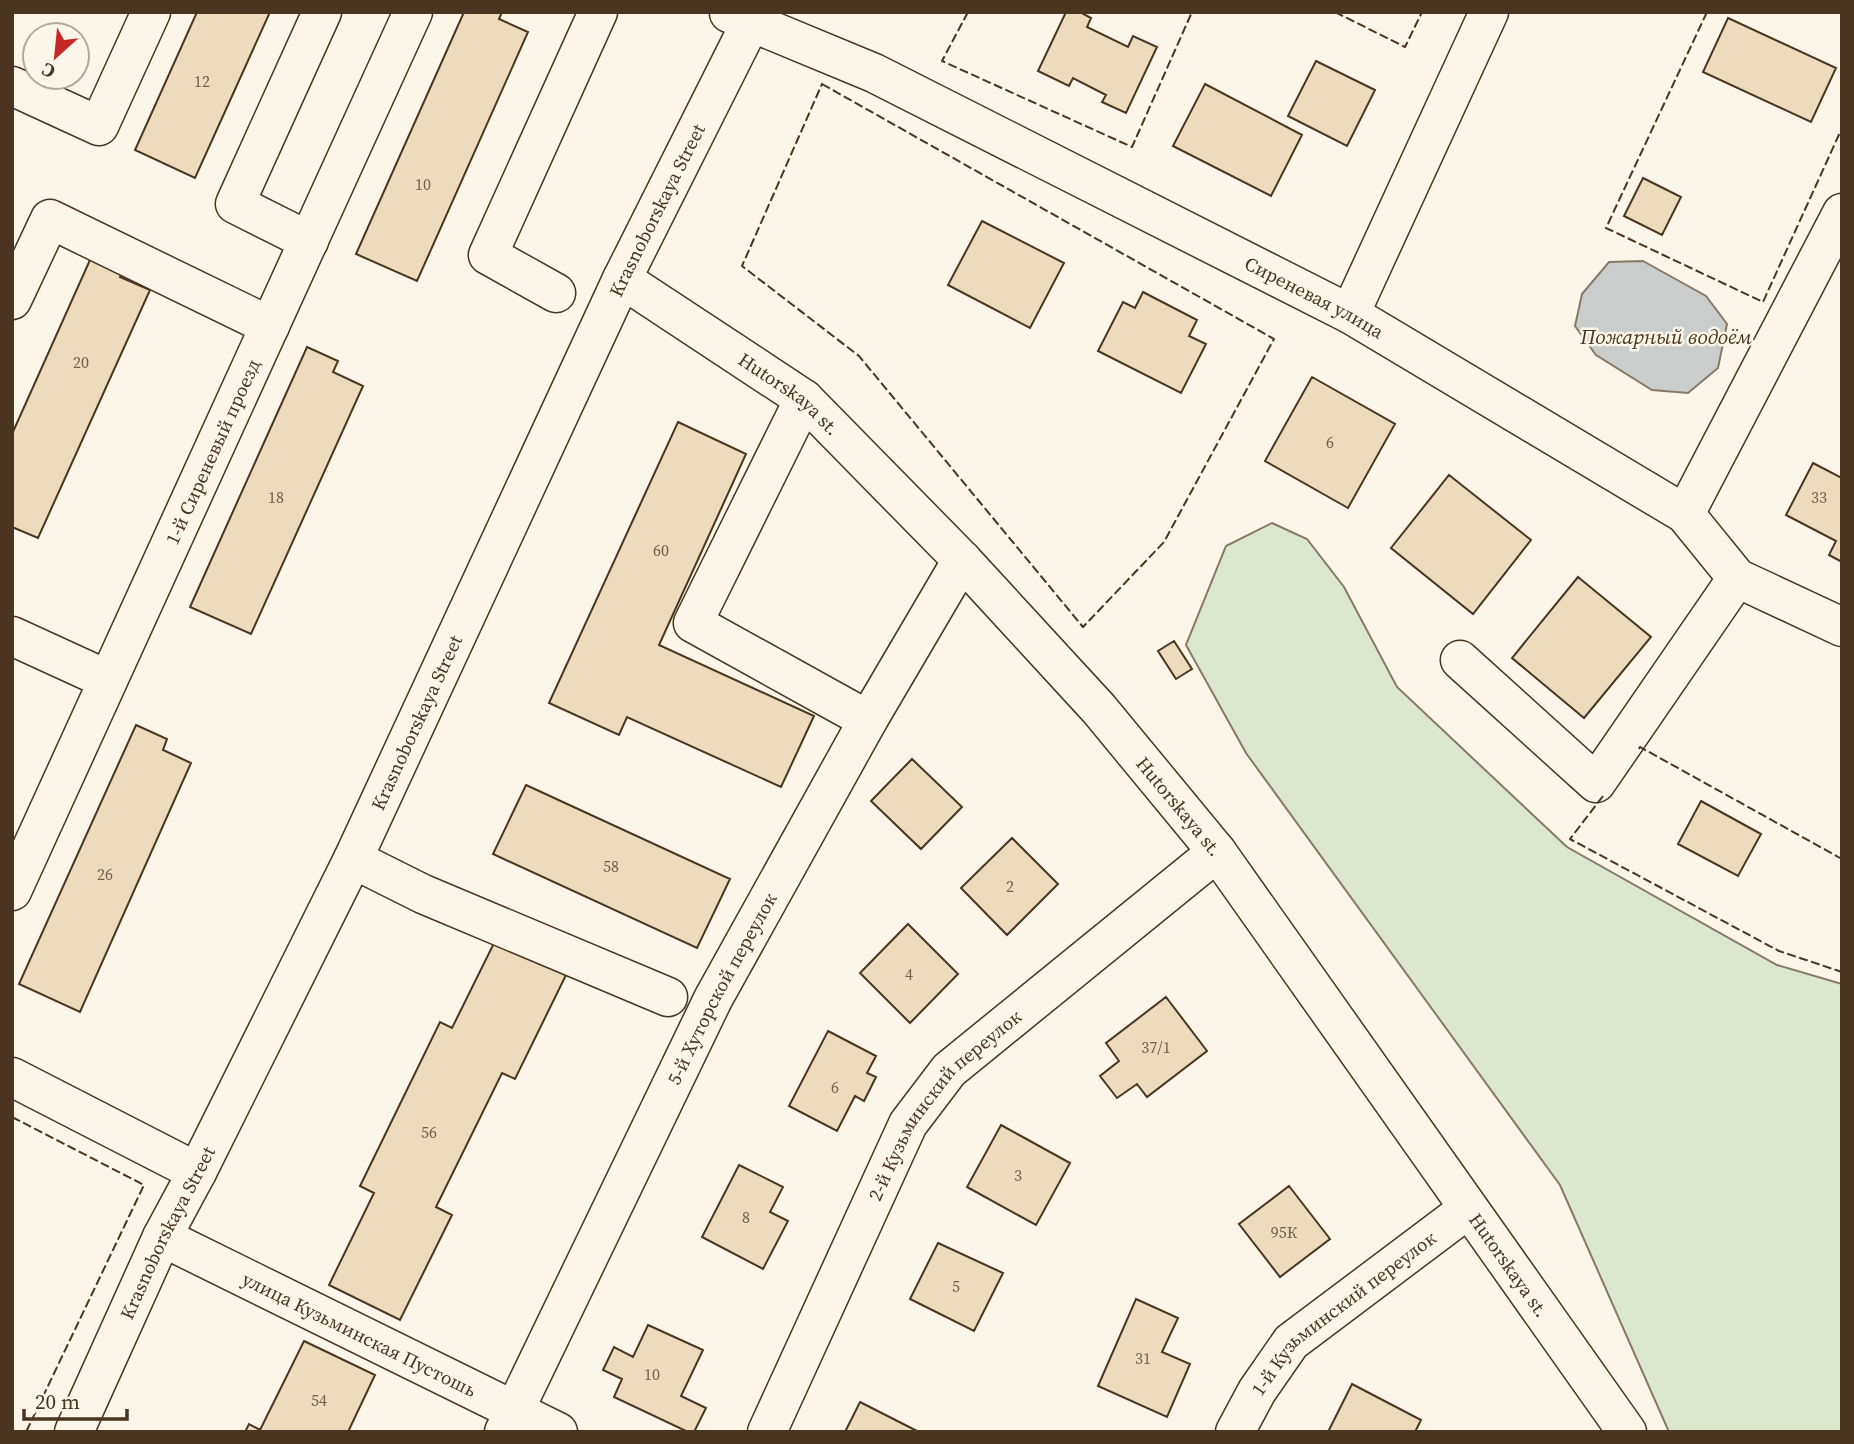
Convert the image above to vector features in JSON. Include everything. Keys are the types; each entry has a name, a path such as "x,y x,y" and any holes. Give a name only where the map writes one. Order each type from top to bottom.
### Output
{"street":[{"path":"12,86 99,126 151,12"},
{"path":"309,241 235,204 322,12"},
{"name":"1-й Сиреневый проезд","path":"12,891 412,12"},
{"path":"556,293 488,255 598,12"},
{"path":"1350,314 1489,12"},
{"name":"Сиреневая улица","path":"745,16 874,73 1350,314 1685,514 1737,578 1842,627"},
{"name":"Krasnoborskaya Street","path":"74,1432 162,1237 353,859 745,16"},
{"path":"1685,514 1842,213"},
{"path":"12,300 50,219 270,326"},
{"name":"Hutorskaya st.","path":"622,279 804,399 962,560 1099,709 1217,852 1627,1432"},
{"path":"804,399 693,623 868,719"},
{"name":"5-й Хуторской переулок","path":"509,1421 713,999 868,719 962,560"},
{"path":"1460,660 1597,783 1737,578"},
{"path":"12,636 108,680"},
{"name":"2-й Кузьминский переулок","path":"767,1432 908,1124 949,1070 1217,852"},
{"path":"353,859 423,894 668,997"},
{"path":"12,1077 197,1172"},
{"name":"1-й Кузьминский переулок","path":"1235,1432 1257,1391 1291,1342 1468,1209"},
{"name":"улица Кузьминская Пустошь","path":"162,1237 509,1421 558,1432"}],"green space":[{"path":"1272,523 1307,539 1344,587 1397,687 1567,847 1777,965 1842,984 1842,1432 1669,1432 1560,1185 1246,753 1186,645 1226,546"}],"water":[{"name":"Пожарный водоём","path":"1643,261 1706,296 1727,324 1718,368 1688,393 1652,390 1596,355 1575,326 1582,294 1609,262"}],"building":[{"path":"197,12 270,12 195,178 135,150"},
{"path":"464,12 502,12 499,19 528,32 417,281 356,254"},
{"path":"1066,12 1080,12 1091,18 1087,27 1128,47 1133,36 1157,47 1126,113 1102,102 1106,95 1073,78 1069,86 1038,71"},
{"path":"1728,18 1836,68 1811,122 1703,72"},
{"path":"1316,61 1375,90 1347,146 1288,116"},
{"path":"1205,84 1302,135 1271,196 1173,146"},
{"path":"1643,178 1681,197 1662,235 1624,216"},
{"path":"982,221 1064,263 1030,328 948,285"},
{"path":"94,251 125,266 120,277 150,290 38,538 12,527 12,434"},
{"path":"1143,292 1197,320 1189,336 1206,344 1181,393 1098,351 1123,302 1135,308"},
{"path":"307,347 338,361 333,372 363,386 251,634 190,607"},
{"path":"1312,377 1395,424 1348,508 1265,461"},
{"path":"678,422 746,454 659,645 814,716 781,787 627,717 619,735 549,703"},
{"path":"1813,463 1842,478 1842,562 1829,555 1836,541 1786,515"},
{"path":"1449,475 1531,540 1473,614 1391,548"},
{"path":"1578,577 1651,637 1584,718 1512,658"},
{"path":"1174,641 1192,669 1176,679 1158,651"},
{"path":"136,725 167,739 163,750 191,763 80,1012 19,984"},
{"path":"912,759 962,807 921,849 871,801"},
{"path":"526,785 730,879 697,948 493,854"},
{"path":"1701,801 1761,834 1738,876 1678,844"},
{"path":"1012,838 1058,884 1007,935 961,888"},
{"path":"908,924 958,974 910,1023 860,973"},
{"path":"496,939 567,973 515,1079 502,1073 436,1207 452,1215 400,1320 329,1285 374,1193 360,1186 440,1022 452,1028"},
{"path":"1166,997 1207,1051 1147,1097 1137,1084 1117,1098 1100,1076 1119,1061 1106,1043"},
{"path":"828,1031 876,1056 867,1073 876,1077 864,1101 855,1096 837,1131 789,1106"},
{"path":"1001,1125 1070,1163 1036,1225 967,1187"},
{"path":"739,1165 783,1187 770,1212 788,1221 763,1269 702,1237"},
{"path":"1289,1186 1330,1239 1280,1277 1239,1224"},
{"path":"938,1243 1003,1273 974,1331 910,1299"},
{"path":"1136,1299 1178,1318 1162,1352 1190,1364 1167,1417 1098,1386"},
{"path":"648,1325 703,1350 681,1396 706,1408 694,1432 688,1432 614,1397 622,1379 603,1370 614,1347 633,1357"},
{"path":"304,1341 375,1375 348,1432 245,1432 249,1424 260,1430"},
{"path":"1352,1384 1421,1420 1415,1432 1328,1432"},
{"path":"860,1402 919,1432 845,1432"}],"fence":[{"path":"968,12 942,61 1132,147 1192,12"},
{"path":"1335,12 1405,47 1422,12"},
{"path":"1707,12 1606,228 1763,302 1842,128"},
{"path":"822,84 1274,339 1164,542 1083,627 859,356 742,266 822,84"},
{"path":"1639,749 1640,747 1842,859"},
{"path":"1603,796 1570,839 1779,951 1842,972"},
{"path":"12,1117 144,1185 26,1432"}]}
